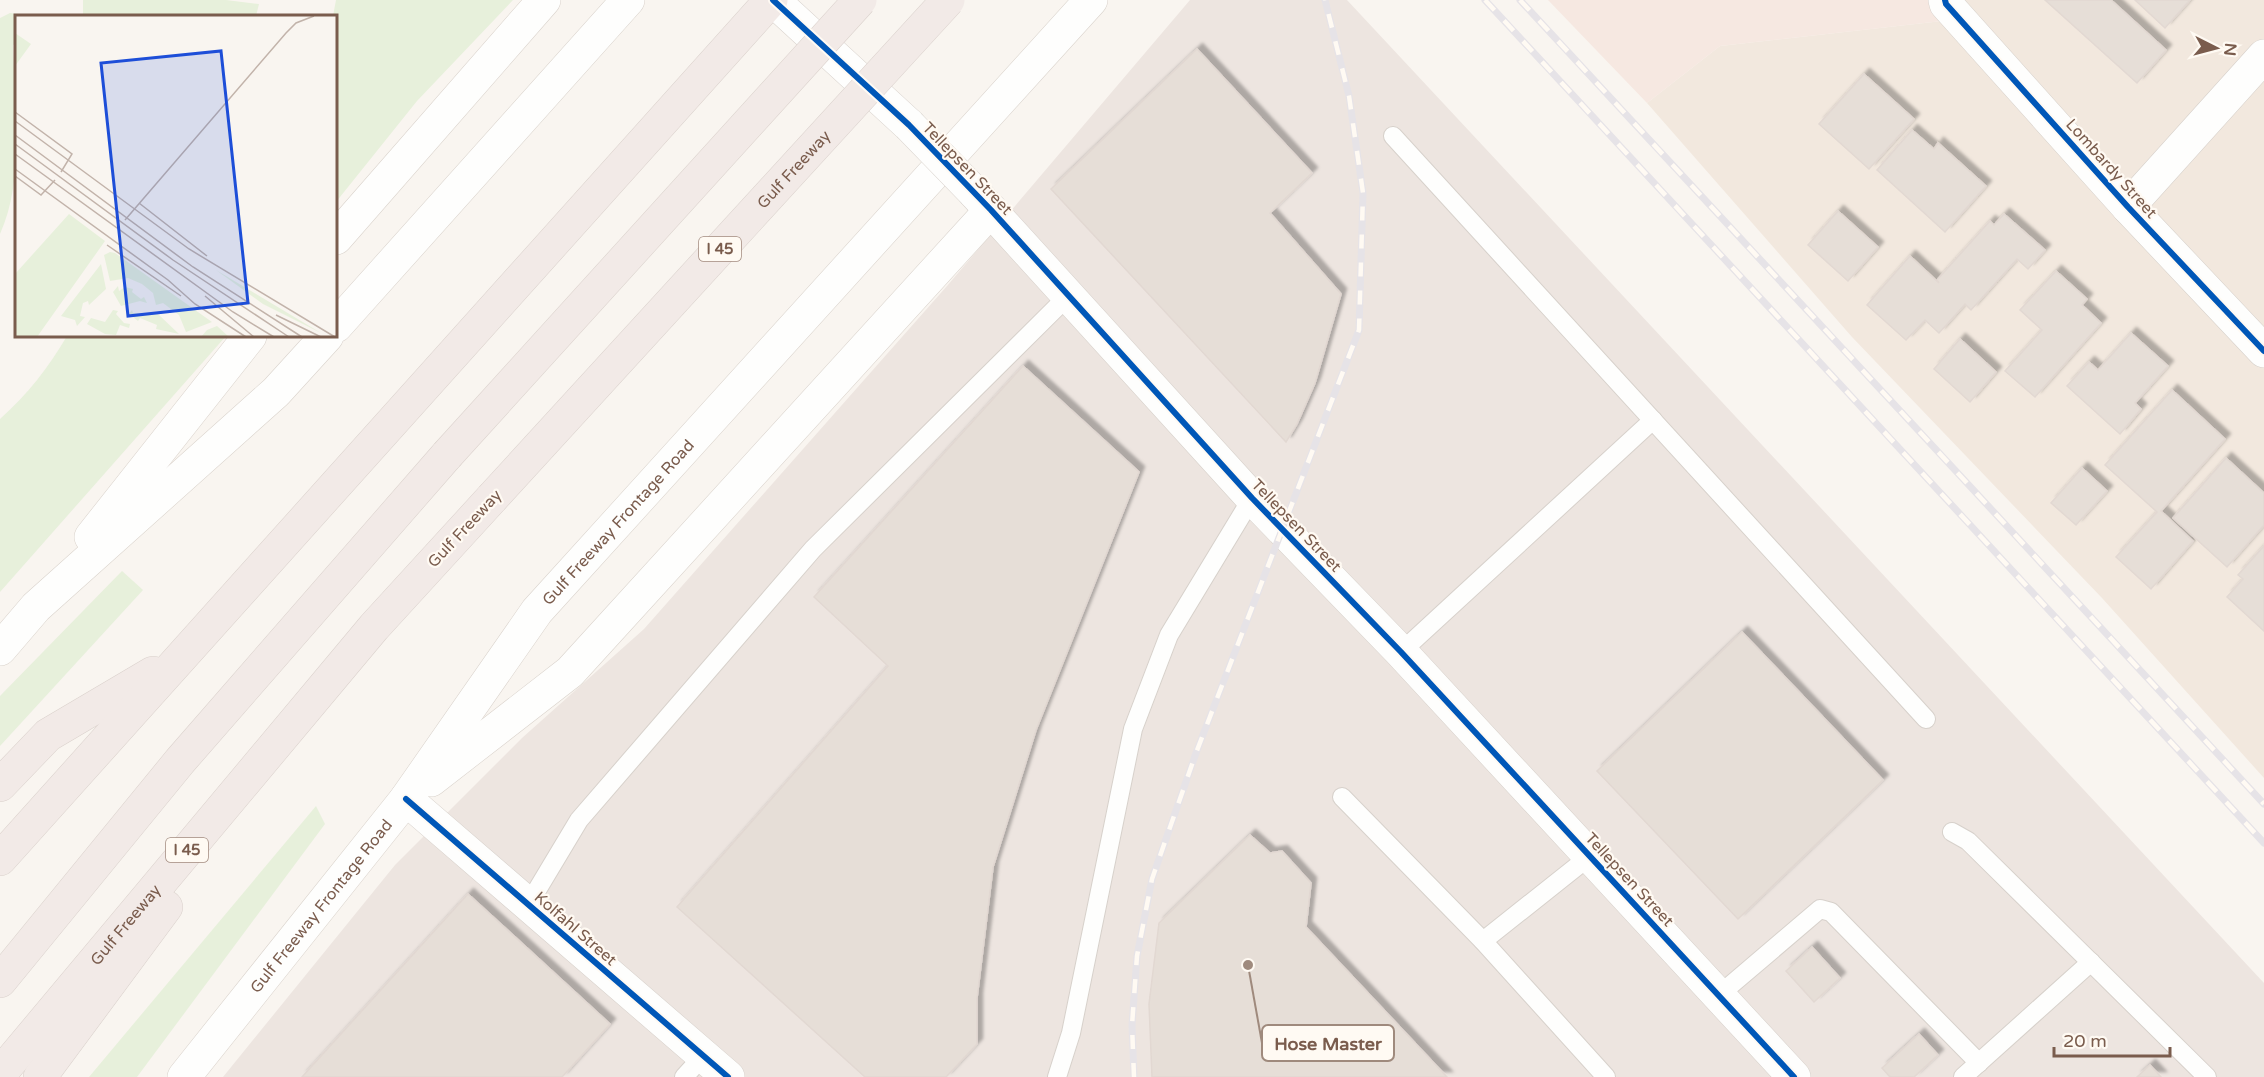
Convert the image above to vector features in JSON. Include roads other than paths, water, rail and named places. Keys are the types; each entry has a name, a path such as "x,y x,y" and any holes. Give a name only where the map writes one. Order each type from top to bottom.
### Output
{"highway":[{"path":"0,859 772,0"},
{"path":"0,981 180,762 447,454 860,0"},
{"name":"Gulf Freeway","path":"0,1074 374,627 948,0"},
{"path":"40,1077 374,627"},
{"path":"0,785 48,735 181,656"}],"main road":[{"path":"338,236 544,0"},
{"path":"338,324 628,0"},
{"name":"Tellepsen Street","path":"772,0 909,126 982,201 1252,498 1401,652 1794,1077"},
{"name":"Gulf Freeway Frontage Road","path":"184,1077 406,799 537,611 1091,0"},
{"name":"Lombardy Street","path":"1946,0 1946,4 2128,207 2264,351"},
{"path":"2128,207 2264,56"},
{"path":"406,799 570,672 982,201"},
{"path":"0,649 36,608 248,338"},
{"path":"36,608 276,392 325,338"},
{"name":"Kolfahl Street","path":"406,799 528,904 694,1066 728,1077"}],"lane":[{"path":"1393,136 1926,719"},
{"path":"528,904 579,820 813,549 1068,296"},
{"path":"1401,652 1653,420"},
{"path":"1057,1077 1071,1033 1133,729 1169,635 1252,498"},
{"path":"1342,797 1483,941 1606,1077"},
{"path":"1952,832 1968,841 2206,1077"},
{"path":"1483,941 1590,856"},
{"path":"1719,995 1820,909 1831,912 1979,1063"},
{"path":"1963,1077 2091,962"}],"railway":[{"path":"1134,1077 1132,1025 1137,956 1152,879 1196,753 1359,330 1363,193 1349,96 1325,0"},
{"path":"1485,0 2264,843"},
{"path":"1520,0 2264,804"}],"place":[{"name":"Hose Master","path":"1248,965"}]}
